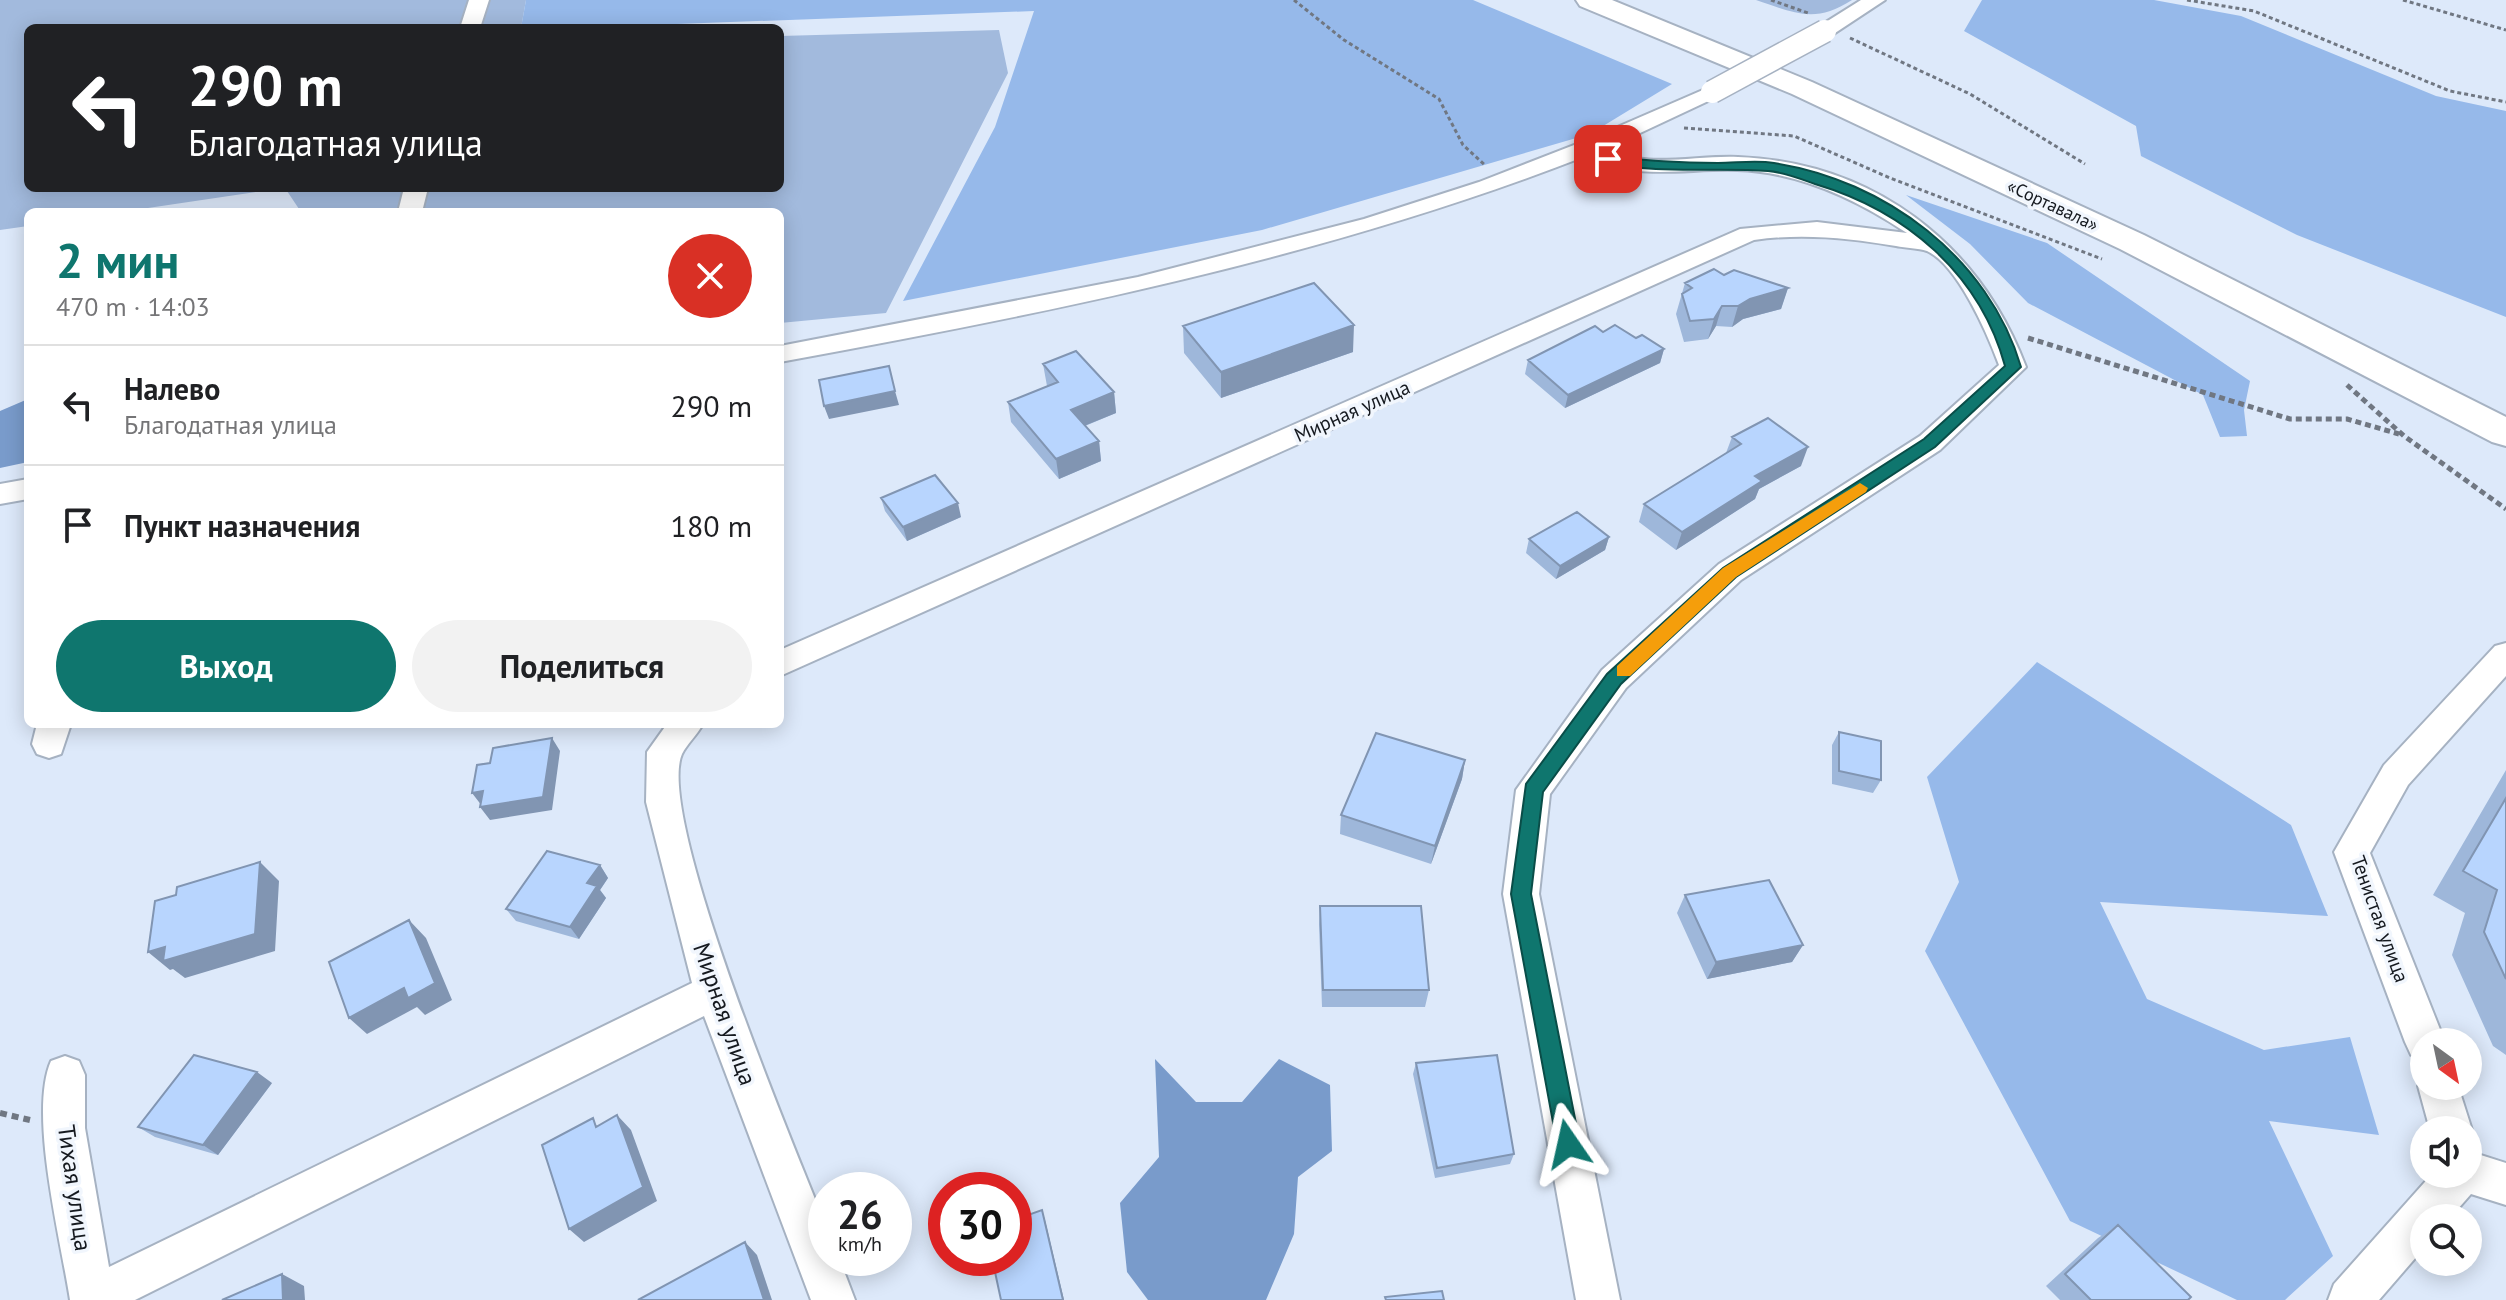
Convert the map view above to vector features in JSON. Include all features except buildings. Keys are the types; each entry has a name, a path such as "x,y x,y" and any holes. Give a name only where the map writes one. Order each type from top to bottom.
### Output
{"highway":[{"name":"«Сортавала»","path":"1589,0 1802,88 2117,235 2506,433"},
{"name":"«Сортавала»","path":"1646,0 1827,74 2163,228 2506,400"}],"street":[{"path":"471,24 479,0"},
{"path":"784,353 1083,297 1267,255 1507,182 1590,149 1712,92 1825,31 1875,0"},
{"path":"1590,149 1608,159 1627,164 1773,167 1840,187 1919,228 1967,274 2003,330 2013,367 1930,443 1730,572 1614,679 1533,790 1521,894 1598,1300"},
{"name":"Мирная улица","path":"784,662 1748,234 1783,227 1828,228 1938,246"},
{"path":"0,494 24,490"},
{"name":"Тенистая улица","path":"2420,1028 2352,852 2396,775 2506,655"},
{"name":"Мирная улица","path":"683,728 664,752 663,802 714,992 833,1300"},
{"path":"92,1299 714,992"},
{"name":"Тихая улица","path":"65,1075 64,1128 92,1299"},
{"path":"2482,1176 2506,1184"},
{"path":"2350,1300 2448,1188"}],"path":[{"path":"1294,0 1344,40 1439,99 1463,145 1507,182"},
{"path":"2187,0 2195,4 2254,11 2450,91 2506,102"},
{"path":"2403,0 2506,30"},
{"path":"1852,14 1857,21 1845,36 1970,94 2085,164"},
{"path":"1639,127 1794,136 1904,184 2103,259"},
{"path":"2003,330 2290,419 2347,419 2404,436"},
{"path":"2337,376 2404,436 2506,509"}],"shaded area":[{"path":"0,0 526,0 522,24 24,24 24,192 256,192 148,208 24,208 24,227 0,230"},
{"path":"526,0 1473,0 1672,84 1590,134 1262,230 903,301 995,127 1034,11 677,24 522,24"},
{"path":"1756,0 1852,0 1827,12 1805,14"},
{"path":"1982,0 2154,0 2241,16 2436,96 2506,111 2506,317 2297,235 2141,156 2136,126 1964,31"},
{"path":"999,30 1008,73 886,313 784,323 784,208 298,208 288,192 784,192 784,36"},
{"path":"1906,195 2047,243 2250,381 2244,410 2247,436 2220,437 2203,395 2028,303 1970,244"},
{"path":"24,401 24,463 0,468 0,411"},
{"path":"2037,662 2291,825 2328,916 2100,902 2147,999 2264,1050 2350,1037 2379,1135 2269,1121 2333,1256 2285,1300 2237,1300 2070,1221 1925,951 1959,882 1927,777"},
{"path":"1155,1059 1196,1102 1242,1102 1279,1059 1330,1085 1332,1151 1298,1177 1294,1234 1266,1300 1148,1300 1127,1272 1120,1203 1159,1157"}],"slow traffic":[{"path":"1623,671 1730,572 1860,488"}],"route":[{"path":"1568,1144 1521,894 1533,790 1614,679 1730,572 1930,443 2013,367 2003,330 1967,274 1919,228 1877,205 1840,187 1773,167 1721,164 1652,166 1608,159"}]}
